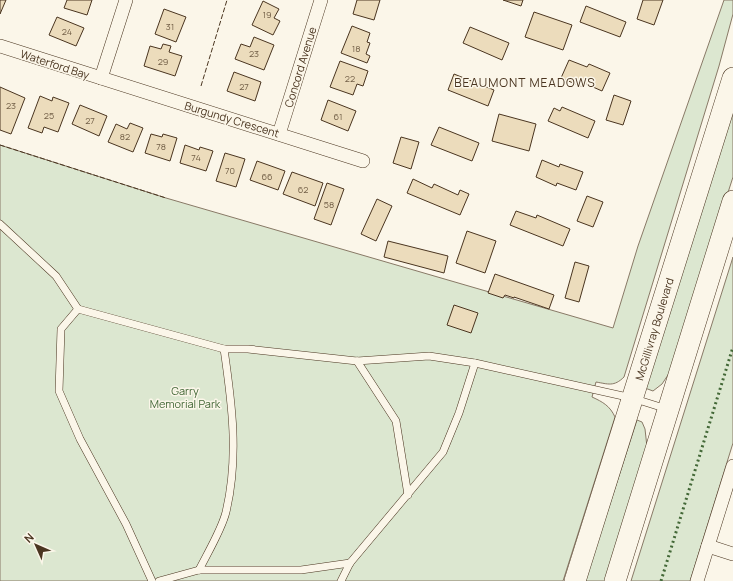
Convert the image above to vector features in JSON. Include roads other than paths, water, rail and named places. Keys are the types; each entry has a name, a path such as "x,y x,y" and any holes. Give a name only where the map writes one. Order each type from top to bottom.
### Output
{"main road":[{"name":"McGillivray Boulevard","path":"575,581 733,78"},
{"path":"615,581 733,201"}],"street":[{"name":"Waterford Bay","path":"0,46 101,78 126,0"},
{"name":"Concord Avenue","path":"279,134 321,0"},
{"name":"Burgundy Crescent","path":"101,78 363,161"},
{"path":"697,581 733,466"},
{"path":"708,546 733,554"}],"lane":[{"path":"0,224 56,276 78,309 224,349 248,349 357,361 428,356 475,363 632,398 668,410"},
{"path":"78,309 61,329 59,391 80,439 126,524 152,581"},
{"path":"199,570 226,513 234,458 233,414 224,349"},
{"path":"357,361 396,421 408,495"},
{"path":"341,581 350,562 443,452 459,413 475,363"},
{"path":"159,581 199,570 301,570 350,562"}],"district":[{"name":"BEAUMONT MEADOWS","path":"525,82"}],"park label":[{"name":"Garry Memorial Park","path":"185,396"}]}
